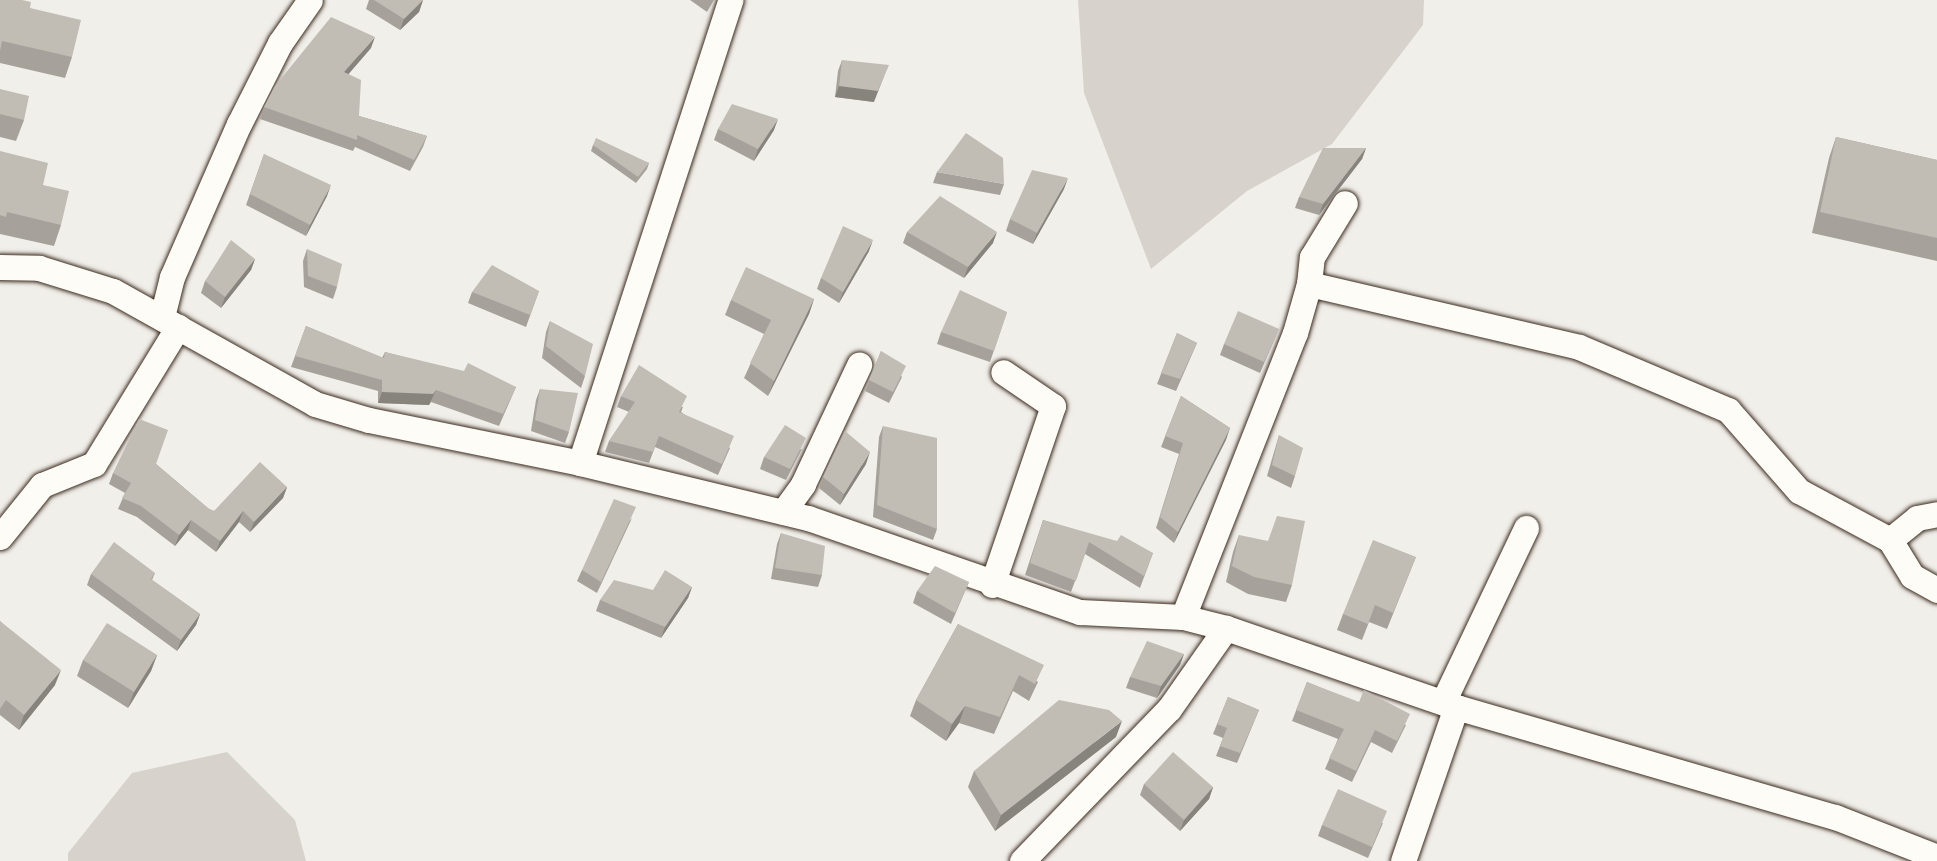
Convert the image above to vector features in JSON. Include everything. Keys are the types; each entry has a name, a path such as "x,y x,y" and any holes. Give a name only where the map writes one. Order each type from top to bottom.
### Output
{"street":[{"path":"0,537 42,485 94,464 170,322 172,277 239,124 280,43 310,0"},
{"path":"580,464 730,0"},
{"path":"1183,617 1295,333 1312,257 1345,204"},
{"path":"0,267 39,268 114,291 315,404 369,420 783,512 1080,612 1183,617 1226,628 1450,704 1835,817 1937,857"},
{"path":"1309,284 1579,347 1728,410 1799,491 1890,540 1912,576 1937,590"},
{"path":"783,512 803,484 859,364"},
{"path":"992,584 1052,406 1003,372"},
{"path":"1890,540 1917,518 1937,514"},
{"path":"1403,861 1450,704 1526,528"},
{"path":"1022,861 1169,709 1226,628"}],"shaded area":[{"path":"1078,0 1424,0 1423,25 1332,144 1247,191 1151,269 1084,93"},
{"path":"227,752 295,820 306,861 68,861 68,853 132,773"}],"building":[{"path":"0,0 31,2 30,8 81,20 72,57 2,41 0,51"},
{"path":"374,0 423,0 404,19"},
{"path":"331,17 375,37 344,72 361,80 359,116 427,136 414,160 357,135 357,140 264,107 275,86"},
{"path":"842,60 889,65 878,91 839,86"},
{"path":"0,89 29,96 24,120 0,114"},
{"path":"732,104 778,119 758,149 718,129"},
{"path":"966,133 1003,158 1004,184 937,172"},
{"path":"1836,137 1937,160 1937,238 1820,212"},
{"path":"596,138 649,163 638,177 593,145"},
{"path":"1323,148 1366,148 1323,204 1299,197"},
{"path":"0,151 48,163 43,185 69,191 61,225 7,212 6,217 0,215"},
{"path":"264,154 331,185 310,225 250,194"},
{"path":"1032,170 1068,178 1037,233 1010,219"},
{"path":"940,196 997,232 968,267 907,232"},
{"path":"843,226 873,240 843,292 821,278"},
{"path":"231,240 255,259 225,297 205,281"},
{"path":"307,249 342,264 337,287 308,276"},
{"path":"492,265 539,291 530,315 472,292"},
{"path":"746,267 814,299 774,381 750,363 771,320 731,300"},
{"path":"960,290 1007,312 994,351 941,332"},
{"path":"1238,311 1279,329 1264,362 1224,344"},
{"path":"550,321 593,344 585,376 546,346"},
{"path":"306,326 384,358 385,352 464,371 468,363 516,387 503,414 436,390 433,394 382,392 382,380 295,356"},
{"path":"1177,333 1197,343 1180,379 1161,373"},
{"path":"881,351 906,366 893,392 869,380"},
{"path":"639,365 687,396 679,412 734,436 722,464 659,436 653,452 609,441 635,402 621,396"},
{"path":"540,389 578,393 569,432 535,420"},
{"path":"1181,396 1230,428 1178,532 1160,517 1183,443 1165,436"},
{"path":"139,419 168,430 156,464 209,509 214,511 260,462 287,487 254,522 243,511 220,541 191,520 179,535 141,506 122,498 131,483 113,473"},
{"path":"785,425 806,438 790,469 764,457"},
{"path":"883,426 937,438 937,529 877,505"},
{"path":"845,431 870,452 844,494 823,477"},
{"path":"1279,435 1303,448 1295,476 1272,465"},
{"path":"614,499 636,507 601,582 582,570"},
{"path":"1277,516 1305,521 1292,585 1254,577 1232,566 1239,535 1268,541"},
{"path":"1043,520 1117,541 1121,535 1153,553 1144,576 1089,542 1076,581 1030,563"},
{"path":"781,533 825,546 822,575 775,568"},
{"path":"1373,540 1416,557 1393,613 1375,605 1368,624 1343,614"},
{"path":"114,542 155,573 151,579 200,614 181,640 91,574"},
{"path":"935,566 969,582 955,613 917,591"},
{"path":"665,570 692,587 665,627 600,600 614,580 653,590"},
{"path":"0,621 61,670 24,715 6,700 0,709"},
{"path":"107,623 157,655 134,692 83,660"},
{"path":"958,624 1044,665 1035,684 1019,675 1000,717 965,706 952,724 916,700"},
{"path":"1147,641 1184,654 1161,686 1130,677"},
{"path":"1307,682 1359,702 1364,690 1410,714 1397,741 1375,730 1356,771 1329,758 1344,729 1296,710"},
{"path":"1228,697 1259,710 1240,753 1220,746 1227,728 1217,724"},
{"path":"1059,700 1109,710 1122,721 1001,815 974,771"},
{"path":"1173,752 1213,787 1184,820 1144,784"},
{"path":"1338,789 1387,811 1372,847 1322,825"}]}
